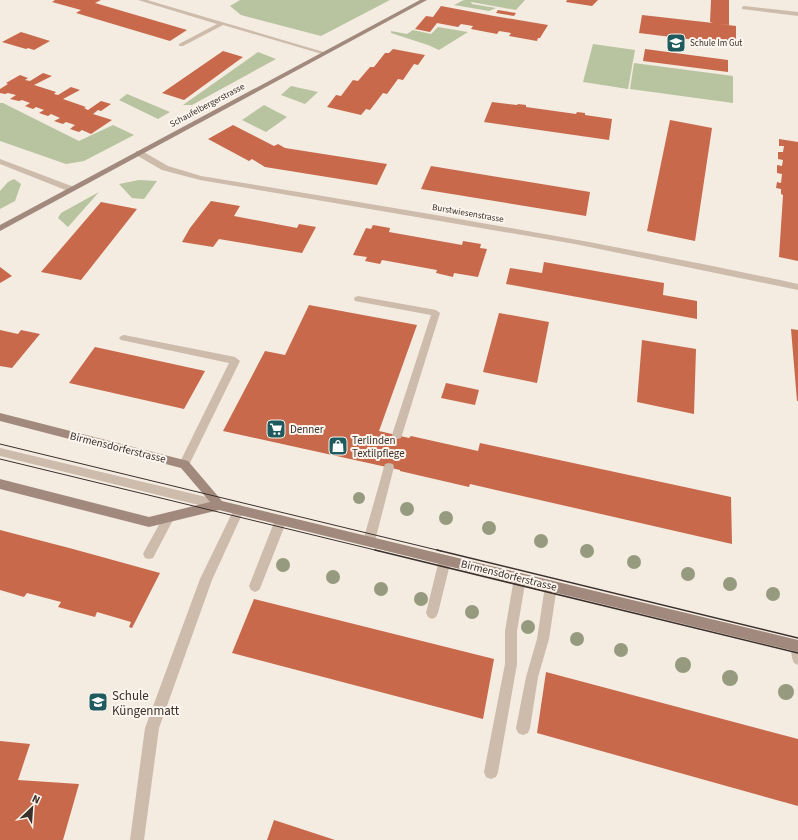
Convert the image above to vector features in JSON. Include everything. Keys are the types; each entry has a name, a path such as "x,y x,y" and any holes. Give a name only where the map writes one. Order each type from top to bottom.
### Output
{"main road":[{"name":"Schaufelbergerstrasse","path":"0,228 424,0"},
{"name":"Birmensdorferstrasse","path":"0,417 184,464"},
{"path":"184,464 220,505"},
{"name":"Birmensdorferstrasse","path":"0,484 149,522 220,505 798,646"}],"street":[{"path":"141,0 324,54"},
{"path":"744,8 798,14"},
{"path":"181,45 221,24"},
{"name":"Burstwiesenstrasse","path":"139,153 165,168 200,178 528,233 798,287"},
{"path":"0,161 71,189"},
{"path":"358,299 436,313 397,436"},
{"path":"124,338 235,361 184,464"},
{"name":"Birmensdorferstrasse","path":"0,452 220,505"},
{"path":"369,542 389,467"},
{"path":"137,840 152,728 206,579 239,510"},
{"path":"149,554 169,517"},
{"path":"255,586 281,520"},
{"path":"432,613 445,560"},
{"path":"491,772 511,664 511,631 520,578"},
{"path":"523,728 532,677 543,639 551,586"},
{"path":"798,646 798,659"}],"green space":[{"path":"240,0 390,0 321,36 241,15 230,6"},
{"path":"464,0 525,0 516,10 471,2 472,4 496,8 489,11 454,5"},
{"path":"438,27 468,32 439,50 391,33 391,31 407,34 413,30 431,34"},
{"path":"593,44 635,50 628,89 583,82"},
{"path":"258,52 276,59 192,105 183,105"},
{"path":"634,63 733,76 733,103 630,89"},
{"path":"291,86 318,92 305,104 281,95"},
{"path":"127,94 170,112 158,119 119,100"},
{"path":"0,103 3,103 79,141 113,125 134,135 84,161 66,164 0,141"},
{"path":"264,105 287,117 266,132 242,120"},
{"path":"14,179 21,184 15,201 0,209 0,191 8,182"},
{"path":"139,180 157,181 144,199 132,198 119,184"},
{"path":"99,192 68,227 58,218 61,213"}],"building":[{"path":"55,0 101,0 95,3 187,30 170,41 76,13 81,10 52,2"},
{"path":"567,0 598,0 592,6 566,2"},
{"path":"711,0 729,0 729,25 719,24 736,26 736,45 639,33 642,15 713,23 710,22"},
{"path":"441,6 548,25 537,41 509,36 511,33 499,31 497,34 471,29 473,26 461,24 458,27 437,23 430,32 415,29 426,16 433,17"},
{"path":"498,10 516,13 514,16 496,13"},
{"path":"21,32 50,41 34,50 2,42"},
{"path":"393,49 425,55 418,65 414,64 403,80 398,79 387,94 383,93 370,110 366,109 361,115 327,107 336,95 341,96 353,80 358,81 370,67 374,67 385,53 389,53"},
{"path":"645,49 728,60 728,72 643,61"},
{"path":"223,51 243,57 184,100 162,93"},
{"path":"43,73 52,76 34,85 56,92 54,94 58,95 71,87 80,90 63,99 86,107 84,108 88,110 101,101 111,104 101,111 98,110 93,114 112,120 91,134 82,130 79,132 70,129 75,125 66,122 63,124 54,121 60,118 51,114 48,116 39,113 44,110 36,107 33,109 25,106 30,103 22,100 19,101 10,99 16,95 0,93 0,89 8,84 6,83 20,75 28,78 25,80 30,81"},
{"path":"492,102 526,105 526,107 576,114 577,112 585,113 585,115 612,119 609,140 484,122"},
{"path":"670,120 712,128 695,241 647,231"},
{"path":"233,125 274,146 278,144 285,148 387,164 377,185 265,167 252,159 249,161 208,139"},
{"path":"779,139 798,142 798,261 779,257 783,195 781,194 781,189 776,188 777,182 781,183 782,174 777,173 777,165 782,166 783,160 778,159 778,152 783,152 784,146 779,146"},
{"path":"431,166 590,192 586,216 421,189"},
{"path":"211,201 240,206 234,216 297,228 299,224 316,227 302,253 219,239 213,247 182,242 190,228"},
{"path":"101,202 137,209 81,280 41,272"},
{"path":"373,225 390,228 389,232 462,245 463,241 481,244 480,248 487,249 478,277 454,273 453,277 436,273 437,270 382,260 380,264 365,261 367,257 353,255 366,228 371,229"},
{"path":"544,262 664,283 663,295 697,301 697,319 506,284 510,268 542,273"},
{"path":"0,267 12,276 0,283"},
{"path":"309,305 417,325 379,431 409,438 411,436 478,451 480,443 731,497 732,544 470,484 469,487 400,470 223,431 265,351 285,355"},
{"path":"499,313 549,322 537,383 483,372"},
{"path":"791,329 798,330 798,401 797,401"},
{"path":"0,330 18,334 21,330 40,334 12,368 0,366"},
{"path":"642,340 696,349 694,414 637,402"},
{"path":"95,347 205,371 184,409 69,383"},
{"path":"446,383 479,390 475,405 441,398"},
{"path":"0,530 160,573 132,628 129,627 131,622 97,612 95,617 58,607 61,602 27,593 24,597 0,590"},
{"path":"254,599 494,659 483,719 232,653"},
{"path":"546,672 798,739 798,806 537,733"},
{"path":"0,741 30,744 18,780 79,784 63,840 0,840"},
{"path":"274,820 335,840 267,840"}],"tram line":[{"path":"0,444 441,551"},
{"path":"0,459 379,551"},
{"path":"375,550 798,653"},
{"path":"437,550 798,638"}],"place":[{"name":"Schule Im Gut","path":"676,43"},
{"name":"Denner","path":"276,429"},
{"name":"Terlinden Textilpflege","path":"338,446"},
{"name":"Schule Küngenmatt","path":"98,702"}]}
